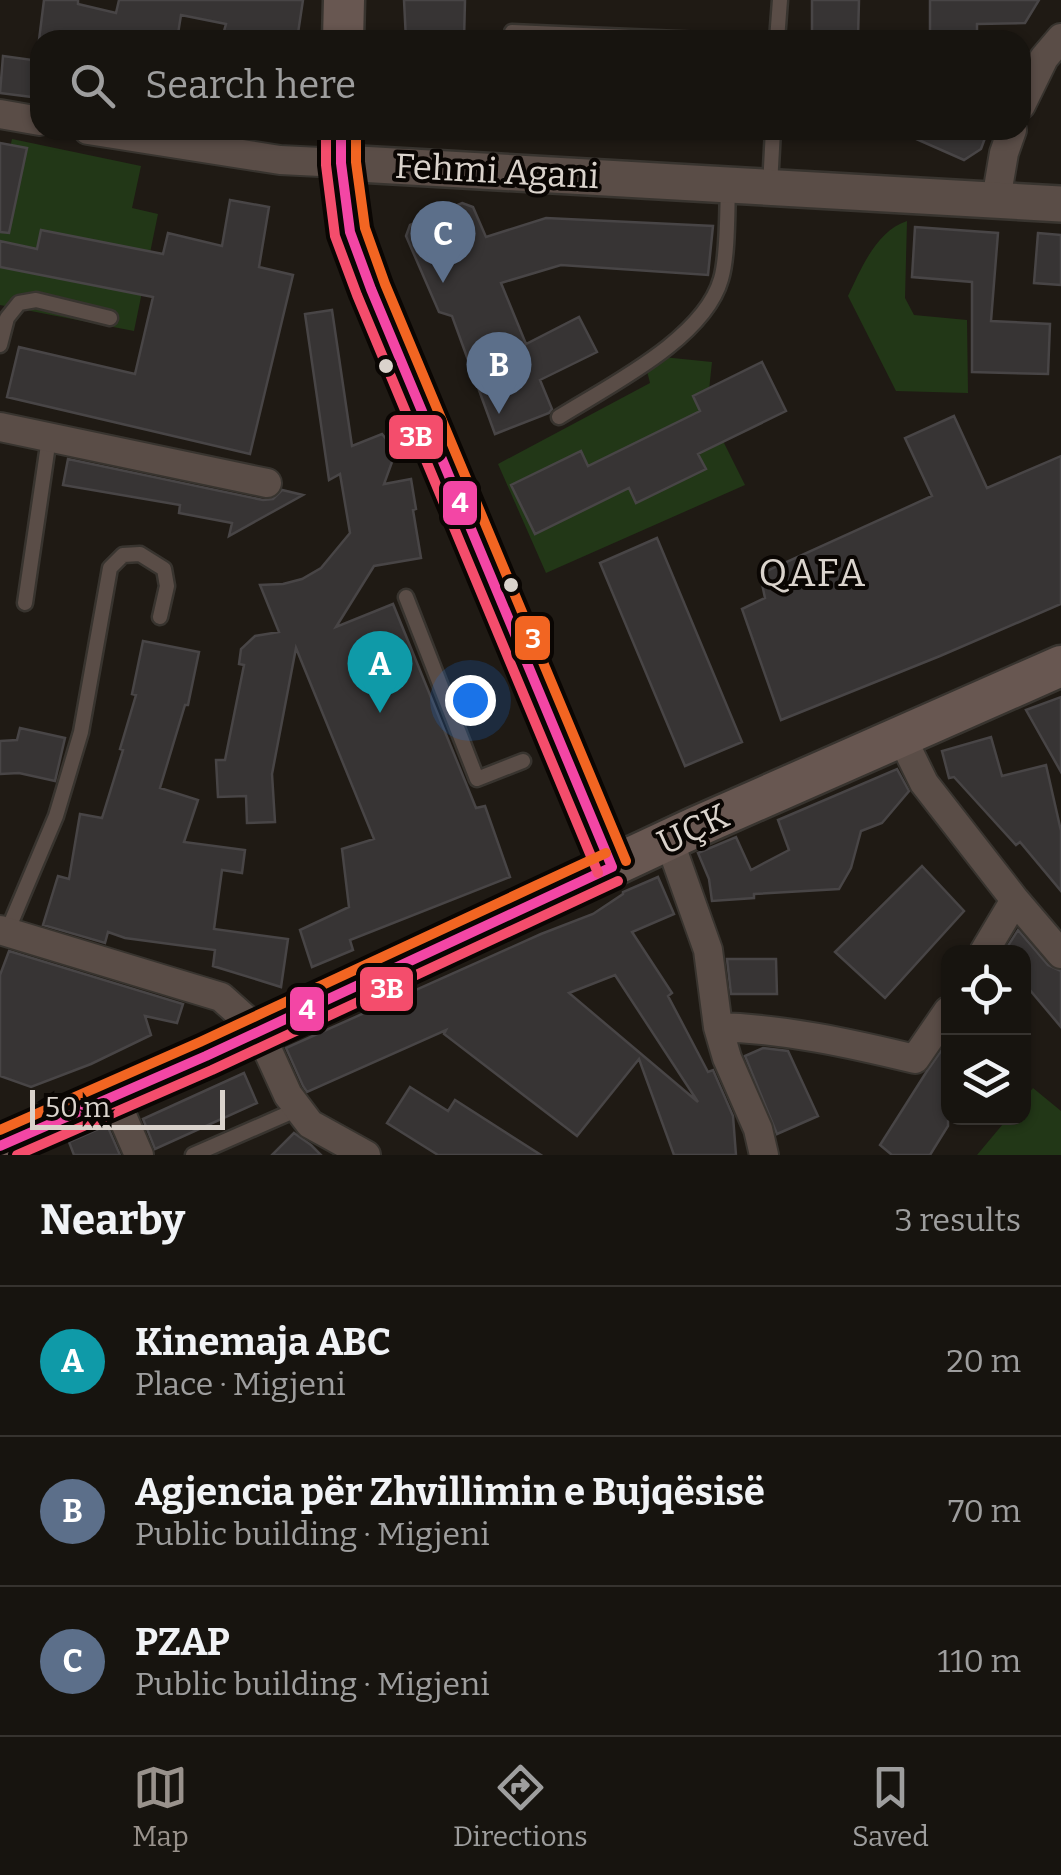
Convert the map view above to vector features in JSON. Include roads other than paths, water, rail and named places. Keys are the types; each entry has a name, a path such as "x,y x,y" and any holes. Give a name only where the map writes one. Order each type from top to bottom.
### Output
{"main road":[{"path":"343,30 344,0"},
{"path":"341,146 350,232 371,289 612,867"},
{"name":"UÇK","path":"0,1146 669,840 1061,666"}],"street":[{"path":"1031,82 1061,38"},
{"path":"0,114 30,119"},
{"name":"Fehmi Agani","path":"152,140 280,160 341,146 728,185 1061,204"},
{"path":"996,200 1009,140"},
{"path":"0,427 267,483"},
{"path":"900,736 924,783 1061,954"},
{"path":"669,840 708,950 718,1027 727,1058 758,1129 764,1155"},
{"path":"988,945 1015,900"},
{"path":"3,931 221,997 258,1031 288,1096 310,1124 366,1155"},
{"path":"718,1027 797,1033 915,1059 941,1021"},
{"path":"114,1097 139,1155"}],"lane":[{"path":"778,30 780,0"},
{"path":"770,187 773,140"},
{"path":"559,416 686,334 711,304 722,276 728,185"},
{"path":"0,345 7,318 19,303 36,300 110,318"},
{"path":"25,603 49,438"},
{"path":"3,931 56,816 81,732 110,568 123,555 140,554 164,569 167,586 160,617"},
{"path":"406,596 478,779 523,761"},
{"path":"193,1155 298,1109"}],"place":[{"name":"PZAP","path":"443,283"},
{"name":"Agjencia për Zhvillimin e Bujqësisë","path":"499,414"},
{"name":"Kinemaja ABC","path":"380,713"}],"district":[{"name":"QAFA","path":"813,573"}]}
